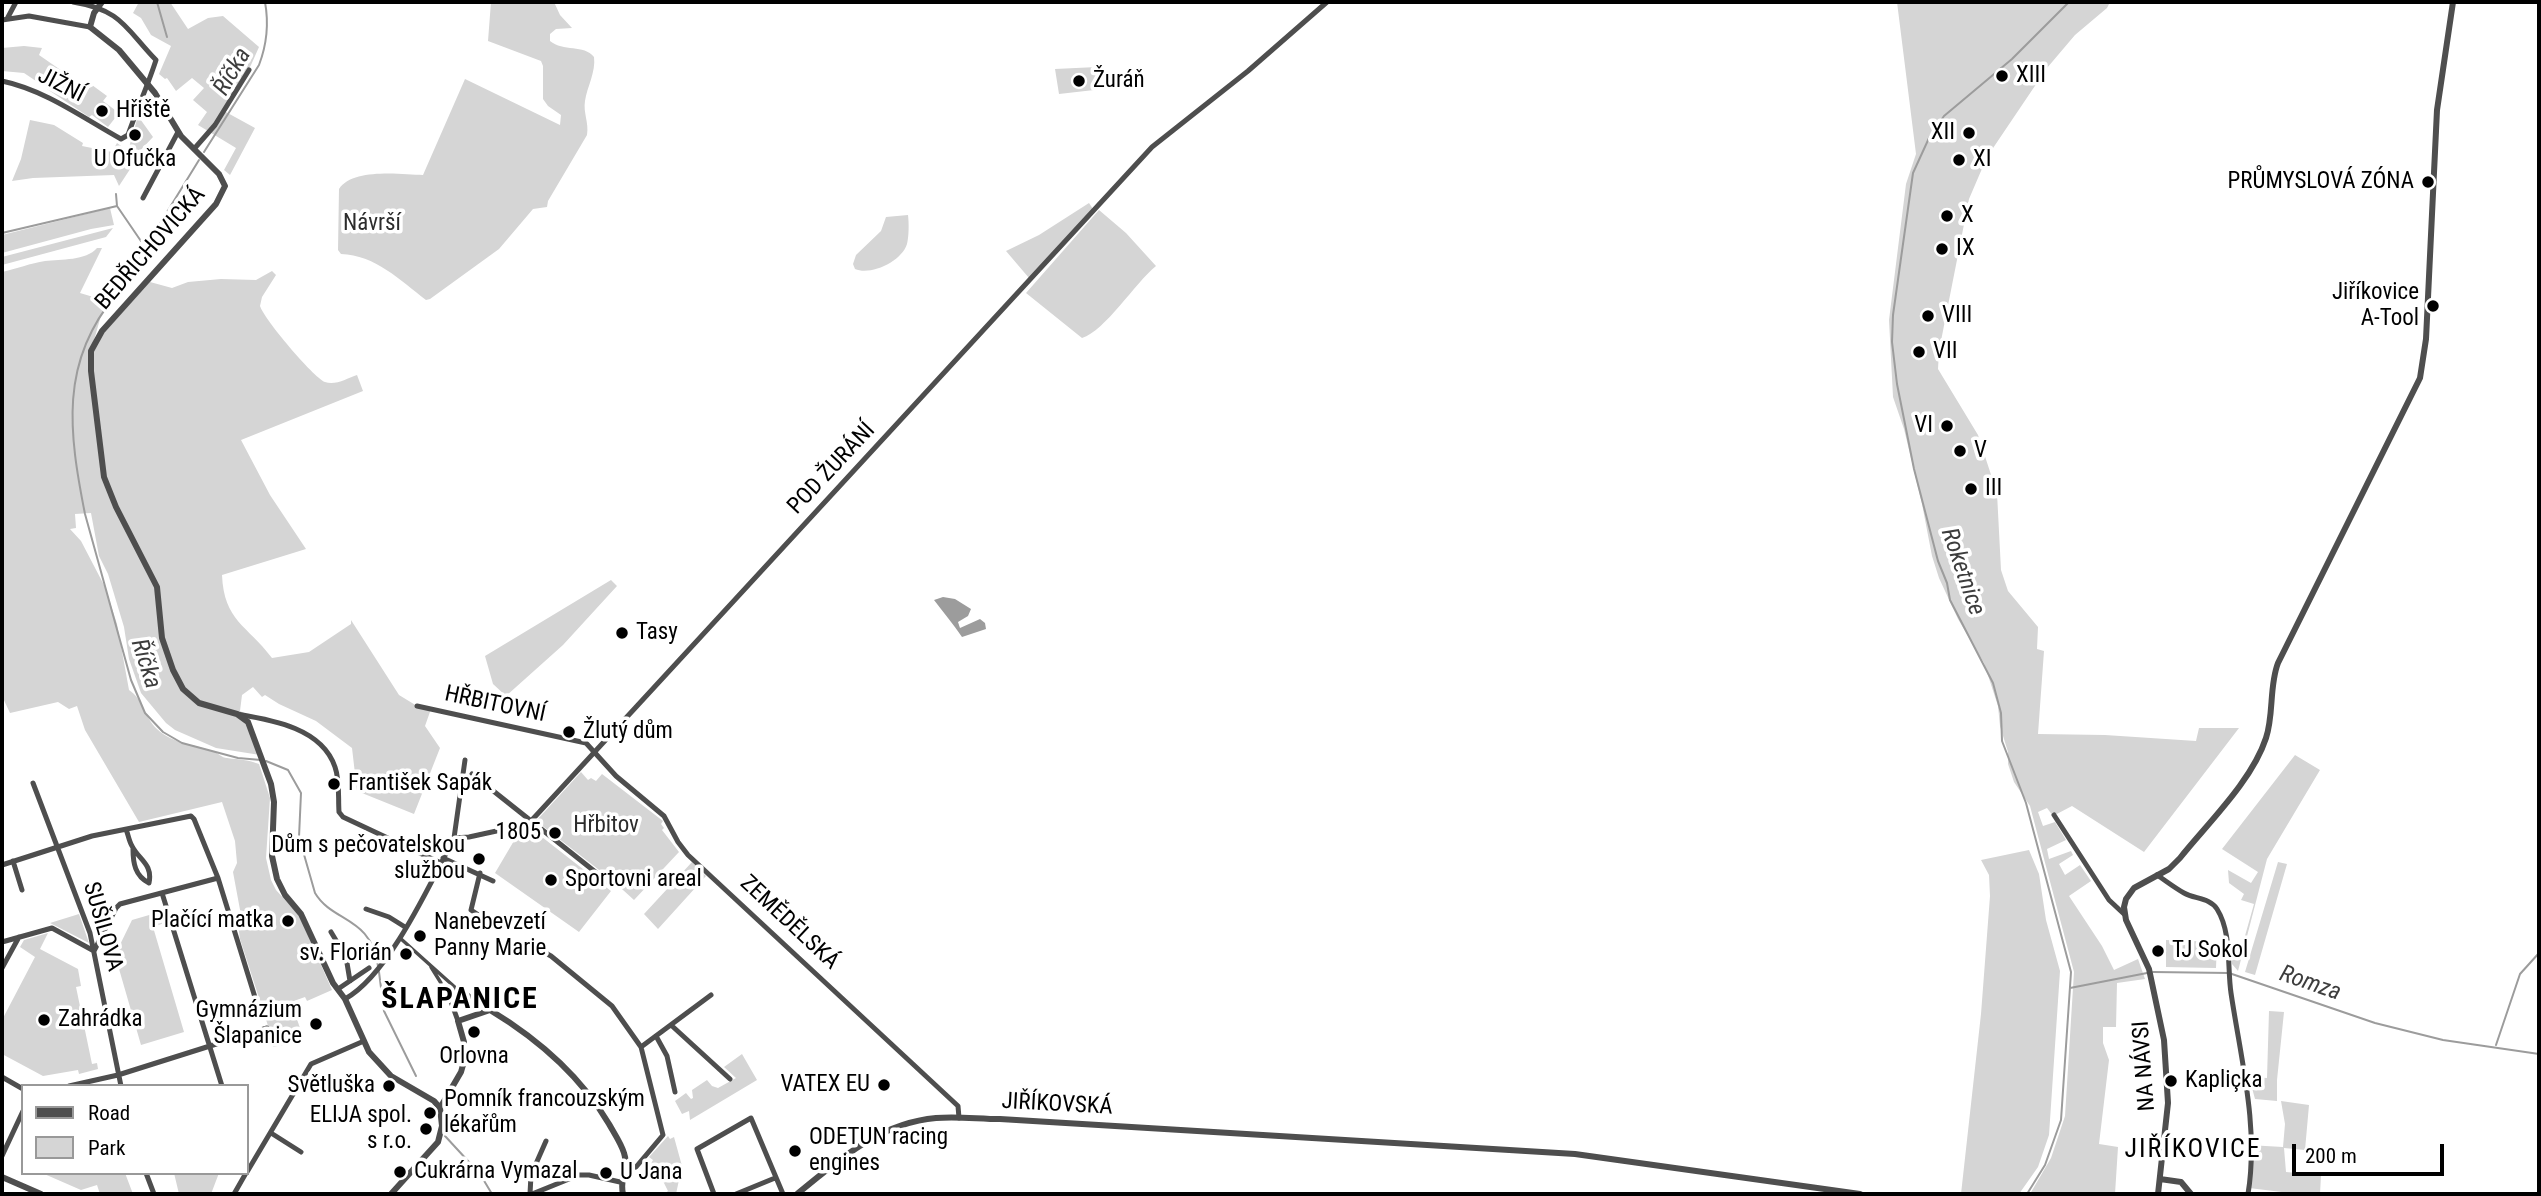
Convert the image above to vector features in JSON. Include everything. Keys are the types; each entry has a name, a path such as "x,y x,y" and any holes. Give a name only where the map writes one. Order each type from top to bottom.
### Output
{"street":[{"path":"73,2 100,4 129,27 156,60 148,85"},
{"name":"POD ŽURÁNÍ","path":"593,753 1152,147 1248,71 1327,2"},
{"path":"2124,914 2124,902 2134,888 2157,876 2180,858 2255,761 2270,724 2274,676 2278,663 2422,371 2437,110 2453,2"},
{"path":"90,27 100,4"},
{"path":"4,20 15,5 21,16"},
{"path":"4,20 29,16 90,27 119,50 148,85 178,132 194,149 215,125 249,70"},
{"name":"JIŽNÍ","path":"2,81 25,87 46,97 121,139 128,135 142,94 148,85"},
{"path":"144,198 178,132"},
{"name":"BEDŘICHOVICKÁ","path":"194,149 219,174 224,182 224,191 219,200 97,337 91,351 91,371 104,477 116,508 157,587 162,638 173,670 183,689 199,703 237,714"},
{"name":"HŘBITOVNÍ","path":"417,706 586,743 593,753"},
{"path":"237,714 248,722 271,784 274,803 272,856 277,879 285,895 301,914 332,983 345,999 369,1052 391,1076 434,1101 440,1108 442,1126 438,1142 391,1194"},
{"path":"237,714 289,725 314,740 335,765 339,812 343,817 442,861 480,873 493,881"},
{"path":"454,838 469,837 531,821 593,753"},
{"name":"ZEMĚDĚLSKÁ","path":"593,753 664,817 688,855 958,1106 959,1118"},
{"path":"345,999 381,965 425,896 454,838 466,760"},
{"path":"472,774 613,886"},
{"name":"SUŠILOVA","path":"33,783 94,951 120,1084"},
{"path":"2054,815 2113,906 2124,914"},
{"path":"2,865 126,829 191,816 218,878 258,1006"},
{"path":"126,829 133,849 136,871 149,883"},
{"path":"133,849 147,864 152,895"},
{"path":"13,861 22,890"},
{"path":"480,873 471,910 486,920"},
{"path":"2157,876 2185,894 2212,903 2224,930 2248,1094 2253,1165 2248,1194"},
{"path":"2,942 52,928 94,951 120,904 218,878"},
{"path":"162,893 221,1084"},
{"path":"366,909 405,927"},
{"name":"NA NÁVSI","path":"2124,914 2150,972 2164,1040 2168,1103 2158,1194"},
{"path":"331,932 346,957 350,981"},
{"path":"2,968 19,937"},
{"path":"399,937 458,990 509,1021 567,1068 597,1105 625,1158 620,1182 624,1194"},
{"path":"531,945 551,956 612,1006 641,1047 663,1135 636,1167 625,1168"},
{"path":"428,963 441,984"},
{"path":"338,989 369,968"},
{"path":"440,1108 463,1065 464,1042 450,999 450,995 458,990"},
{"path":"641,1047 711,995"},
{"path":"458,1021 490,1010"},
{"path":"671,1025 730,1079"},
{"path":"78,1084 118,1075 267,1028"},
{"path":"656,1036 667,1056 675,1092"},
{"path":"248,1169 311,1064 364,1041"},
{"path":"2,1077 21,1088"},
{"path":"2,1156 21,1115"},
{"path":"714,1194 697,1149 751,1118 783,1194"},
{"name":"JIŘÍKOVSKÁ","path":"797,1194 867,1139 883,1131 936,1118 959,1118 1575,1154 1860,1194"},
{"path":"271,1133 301,1152"},
{"path":"545,1141 531,1175 531,1194 579,1175 620,1182"},
{"path":"147,1175 154,1194"},
{"path":"234,1194 245,1175"},
{"path":"2,1177 41,1194"},
{"path":"736,1194 775,1178"},
{"path":"2160,1179 2181,1182 2190,1194"}],"green space":[{"path":"139,2 170,2 188,29 208,18 223,16 259,47 224,111 255,128 230,175 224,170 236,148 198,125 207,112 193,100 204,88 192,78 176,91 167,78 159,74 171,46 151,35 141,18 133,13"},
{"name":"Návrší","path":"491,2 554,2 560,15 572,28 556,29 550,34 550,41 585,51 594,57 585,105 587,135 547,207 533,209 499,249 426,300 376,264 353,255 341,254 338,250 339,189 345,182 365,175 423,175 465,79 560,125 561,115 543,99 541,61 488,41"},
{"path":"1897,2 2110,2 2107,8 2075,35 2047,68 1987,157 1969,199 1939,351 1938,369 1978,435 1997,493 2001,570 2008,591 2038,627 2037,649 2044,651 2038,734 2196,741 2199,728 2239,728 2144,852 2072,806 2053,816 2047,808 2038,812 2043,826 2055,822 2066,840 2047,849 2049,859 2071,851 2073,855 2059,864 2065,875 2080,865 2091,881 2069,896 2102,946 2114,970 2138,959 2145,979 2117,983 2116,1027 2103,1027 2103,1043 2109,1060 2099,1144 2118,1147 2115,1194 2030,1194 2051,1158 2065,1116 2074,972 2030,806 2014,782 2008,764 1998,706 1984,663 1958,619 1932,556 1904,429 1893,397 1889,320 1906,184 1916,154"},
{"path":"2,48 42,48 39,55 88,89 92,85 107,96 103,101 119,113 108,127 47,89 51,84 42,78 39,83 24,73 2,71"},
{"path":"1097,67 1098,79 1094,90 1059,94 1055,69"},
{"path":"138,116 153,137 136,155 138,157 119,186 114,175 12,181 21,159 30,120 54,125 83,143 82,146 112,152 117,143 128,151"},
{"path":"1089,203 1093,209 1029,278 1006,251 1039,235"},
{"path":"110,208 114,225 2,253 2,235"},
{"path":"1099,210 1126,233 1156,266 1110,317 1091,334 1082,338 1026,293"},
{"path":"908,215 907,244 899,256 877,269 855,269 853,264 856,255 881,231 886,217"},
{"path":"113,228 106,237 2,265 2,257"},
{"path":"102,248 80,293 110,302 102,312 91,351 94,376 94,351 101,336 150,282 172,288 188,282 256,280 272,271 276,275 262,297 260,306 270,323 319,378 333,383 357,375 363,391 241,440 270,495 306,549 222,575 227,603 232,613 272,658 309,652 351,624 351,620 399,695 417,706 431,709 425,726 440,748 414,814 357,791 352,748 316,721 265,695 262,697 253,687 242,695 240,711 250,716 239,714 248,722 260,755 216,748 175,730 166,723 141,693 129,659 124,627 108,574 99,556 91,513 75,514 76,528 70,529 81,541 105,587 117,624 129,690 157,729 176,741 213,751 225,758 259,764 270,798 266,858 271,880 276,890 299,915 332,990 307,1001 305,997 291,1002 300,1028 297,1029 300,1042 273,1047 240,939 237,917 241,915 233,872 237,863 235,841 222,802 139,822 85,730 77,706 69,709 58,702 10,713 2,696 2,272 40,262 80,257"},
{"path":"611,580 617,586 563,645 506,696 493,684 485,656"},
{"path":"2295,755 2320,770 2267,859 2238,971 2232,964 2230,952 2241,950 2254,904 2241,900 2244,894 2229,883 2228,870 2251,883 2258,872 2222,849"},
{"name":"Hřbitov","path":"581,772 588,780 591,778 596,781 602,774 663,821 662,830 679,852 634,900 536,821"},
{"name":"Sportovni areal","path":"533,830 611,891 579,932 495,873 518,834"},
{"path":"2029,850 2039,874 2046,920 2060,971 2049,1135 2038,1167 2019,1194 1961,1194 1981,1014 1990,896 1989,875 1981,860"},
{"path":"692,862 706,876 658,929 644,914"},
{"path":"2278,862 2287,864 2255,975 2245,972"},
{"path":"163,911 167,922 153,927 184,1032 141,1045 115,955 132,920"},
{"path":"79,914 89,943 50,923"},
{"path":"48,933 40,949 78,969 81,986 76,987 92,1064 97,1063 98,1069 79,1074 78,1070 43,1076 2,1054 2,1020 35,957 20,947 24,940"},
{"path":"2166,940 2217,942 2216,968 2166,967"},
{"path":"2269,1011 2284,1012 2277,1101 2255,1099 2249,1077 2267,1078"},
{"path":"742,1054 757,1080 690,1120 689,1111 682,1114 675,1101 686,1093 693,1098 692,1090 707,1080 718,1088 736,1078 724,1067"},
{"path":"2281,1101 2309,1105 2305,1150 2284,1148 2286,1172 2321,1175 2320,1194 2249,1188 2248,1145 2283,1147 2285,1124"},
{"path":"668,1136 670,1139 674,1137 682,1166 676,1194 664,1194 668,1191 657,1176 644,1179 653,1174 649,1167 653,1160 649,1157"},
{"path":"47,1175 126,1175 133,1194 100,1194 97,1185 81,1190"},
{"path":"174,1175 218,1175 211,1194 179,1194"}],"shaded area":[{"path":"943,597 955,599 971,609 968,616 958,622 960,628 980,619 985,623 986,629 962,637 934,600"}],"waterway":[{"path":"157,2 167,37"},
{"name":"Říčka","path":"204,152 259,65 266,34 265,2"},
{"name":"Roketnice","path":"2027,1194 2045,1165 2061,1120 2071,972 2026,803 2002,741 2001,713 1993,683 1950,600 1947,583 1938,561 1914,469 1897,384 1892,342 1893,315 1913,173 1929,138 1944,116 2012,59 2069,2"},
{"name":"Říčka","path":"199,160 98,320 85,346 73,399 75,455 85,514 131,680 145,713 163,732 182,743 238,758 261,760"},
{"path":"116,194 117,206 145,247"},
{"path":"2,233 117,206"},
{"name":"Říčka","path":"266,761 288,770 301,793 299,837 315,893 331,910 351,922 368,938 378,966"},
{"path":"2496,1045 2520,974 2539,953"},
{"name":"Říčka","path":"379,972 384,1011 416,1076"},
{"name":"Romza","path":"2153,972 2229,973 2375,1023 2443,1040 2539,1054"},
{"name":"Romza","path":"2070,988 2147,973"},
{"name":"Říčka","path":"445,1136 480,1174 492,1194"}],"place":[{"name":"XIII","path":"2002,76"},
{"name":"Žuráň","path":"1079,81"},
{"name":"Hřiště","path":"102,111"},
{"name":"XII","path":"1969,133"},
{"name":"U Ofučka","path":"135,135"},
{"name":"XI","path":"1959,160"},
{"name":"PRŮMYSLOVÁ ZÓNA","path":"2428,182"},
{"name":"X","path":"1947,216"},
{"name":"IX","path":"1942,249"},
{"name":"Jiříkovice A-Tool","path":"2433,306"},
{"name":"VIII","path":"1928,316"},
{"name":"VII","path":"1919,352"},
{"name":"VI","path":"1947,426"},
{"name":"V","path":"1960,451"},
{"name":"III","path":"1971,489"},
{"name":"Tasy","path":"622,633"},
{"name":"Žlutý dům","path":"569,732"},
{"name":"František Sapák","path":"334,784"},
{"name":"1805","path":"555,833"},
{"name":"Dům s pečovatelskou službou","path":"479,859"},
{"name":"Sportovni areal","path":"551,880"},
{"name":"Plačící matka","path":"288,921"},
{"name":"Nanebevzetí Panny Marie","path":"420,936"},
{"name":"TJ Sokol","path":"2158,951"},
{"name":"sv. Florián","path":"406,954"},
{"name":"Zahrádka","path":"44,1020"},
{"name":"Gymnázium Šlapanice","path":"316,1024"},
{"name":"Orlovna","path":"474,1032"},
{"name":"Kapliçka","path":"2171,1081"},
{"name":"VATEX EU","path":"884,1085"},
{"name":"Světluška","path":"389,1086"},
{"name":"Pomník francouzským lékařům","path":"430,1113"},
{"name":"ELIJA spol. s r.o.","path":"426,1129"},
{"name":"ODETUN racing engines","path":"795,1151"},
{"name":"Cukrárna Vymazal","path":"400,1172"},
{"name":"U Jana","path":"606,1173"}],"district":[{"name":"ŠLAPANICE","path":"460,1000"},
{"name":"JIŘÍKOVICE","path":"2193,1150"}]}
